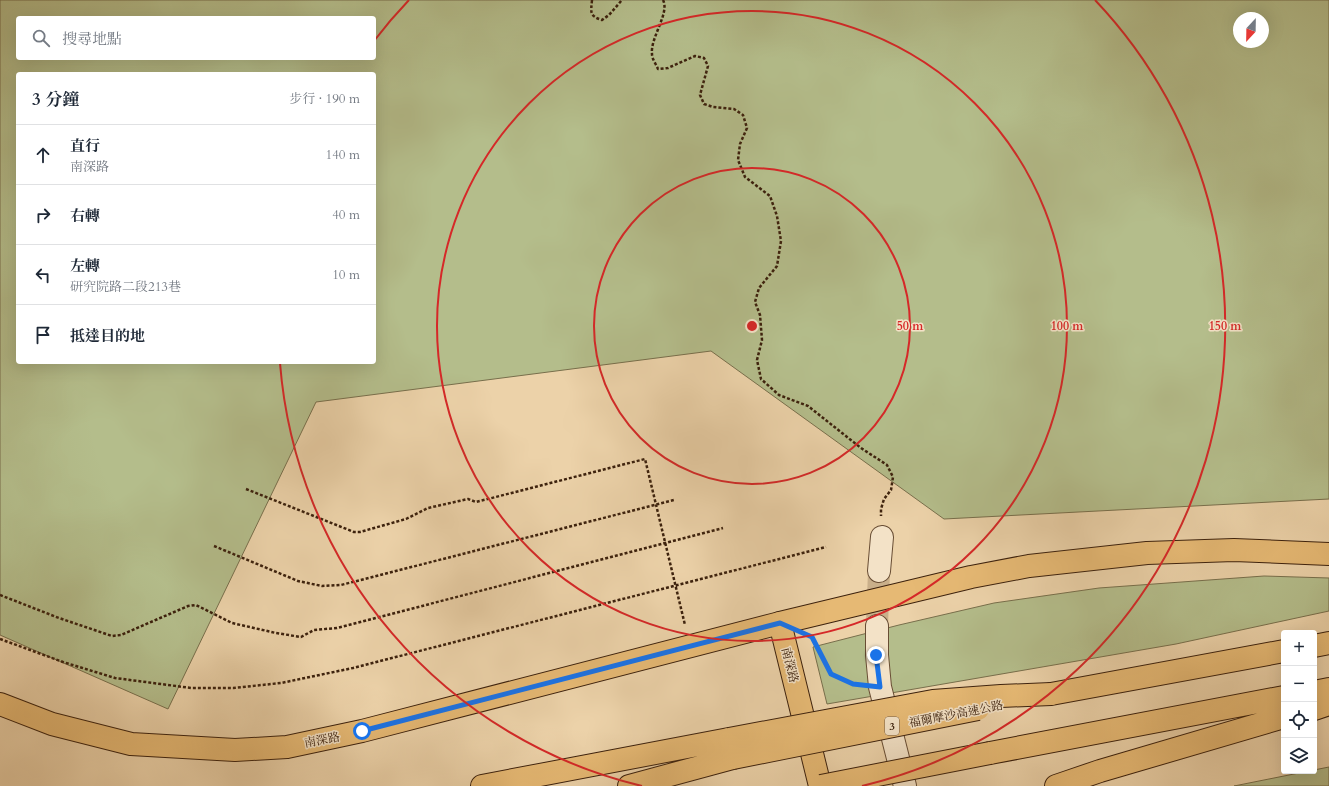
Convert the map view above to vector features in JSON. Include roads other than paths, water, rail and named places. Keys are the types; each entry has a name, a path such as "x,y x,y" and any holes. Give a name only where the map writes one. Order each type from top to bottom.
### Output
{"main road":[{"path":"780,623 971,577 1029,566 1147,552 1234,550 1329,554"},
{"name":"南深路","path":"0,704 52,724 131,744 235,750 287,746 362,731 780,623 821,786"},
{"path":"1317,645 1329,643"},
{"path":"482,786 731,749 933,701 1052,694 1281,652"},
{"path":"1317,691 1329,689"},
{"path":"821,786 990,752 1281,698"},
{"path":"1317,708 1329,704"},
{"path":"1056,786 1100,771 1281,718"},
{"path":"629,786 731,749"}],"lane":[{"path":"879,571 882,537"},
{"path":"877,626 876,655 880,687 905,786"}],"tunnel":[{"path":"877,626 879,571"}]}
